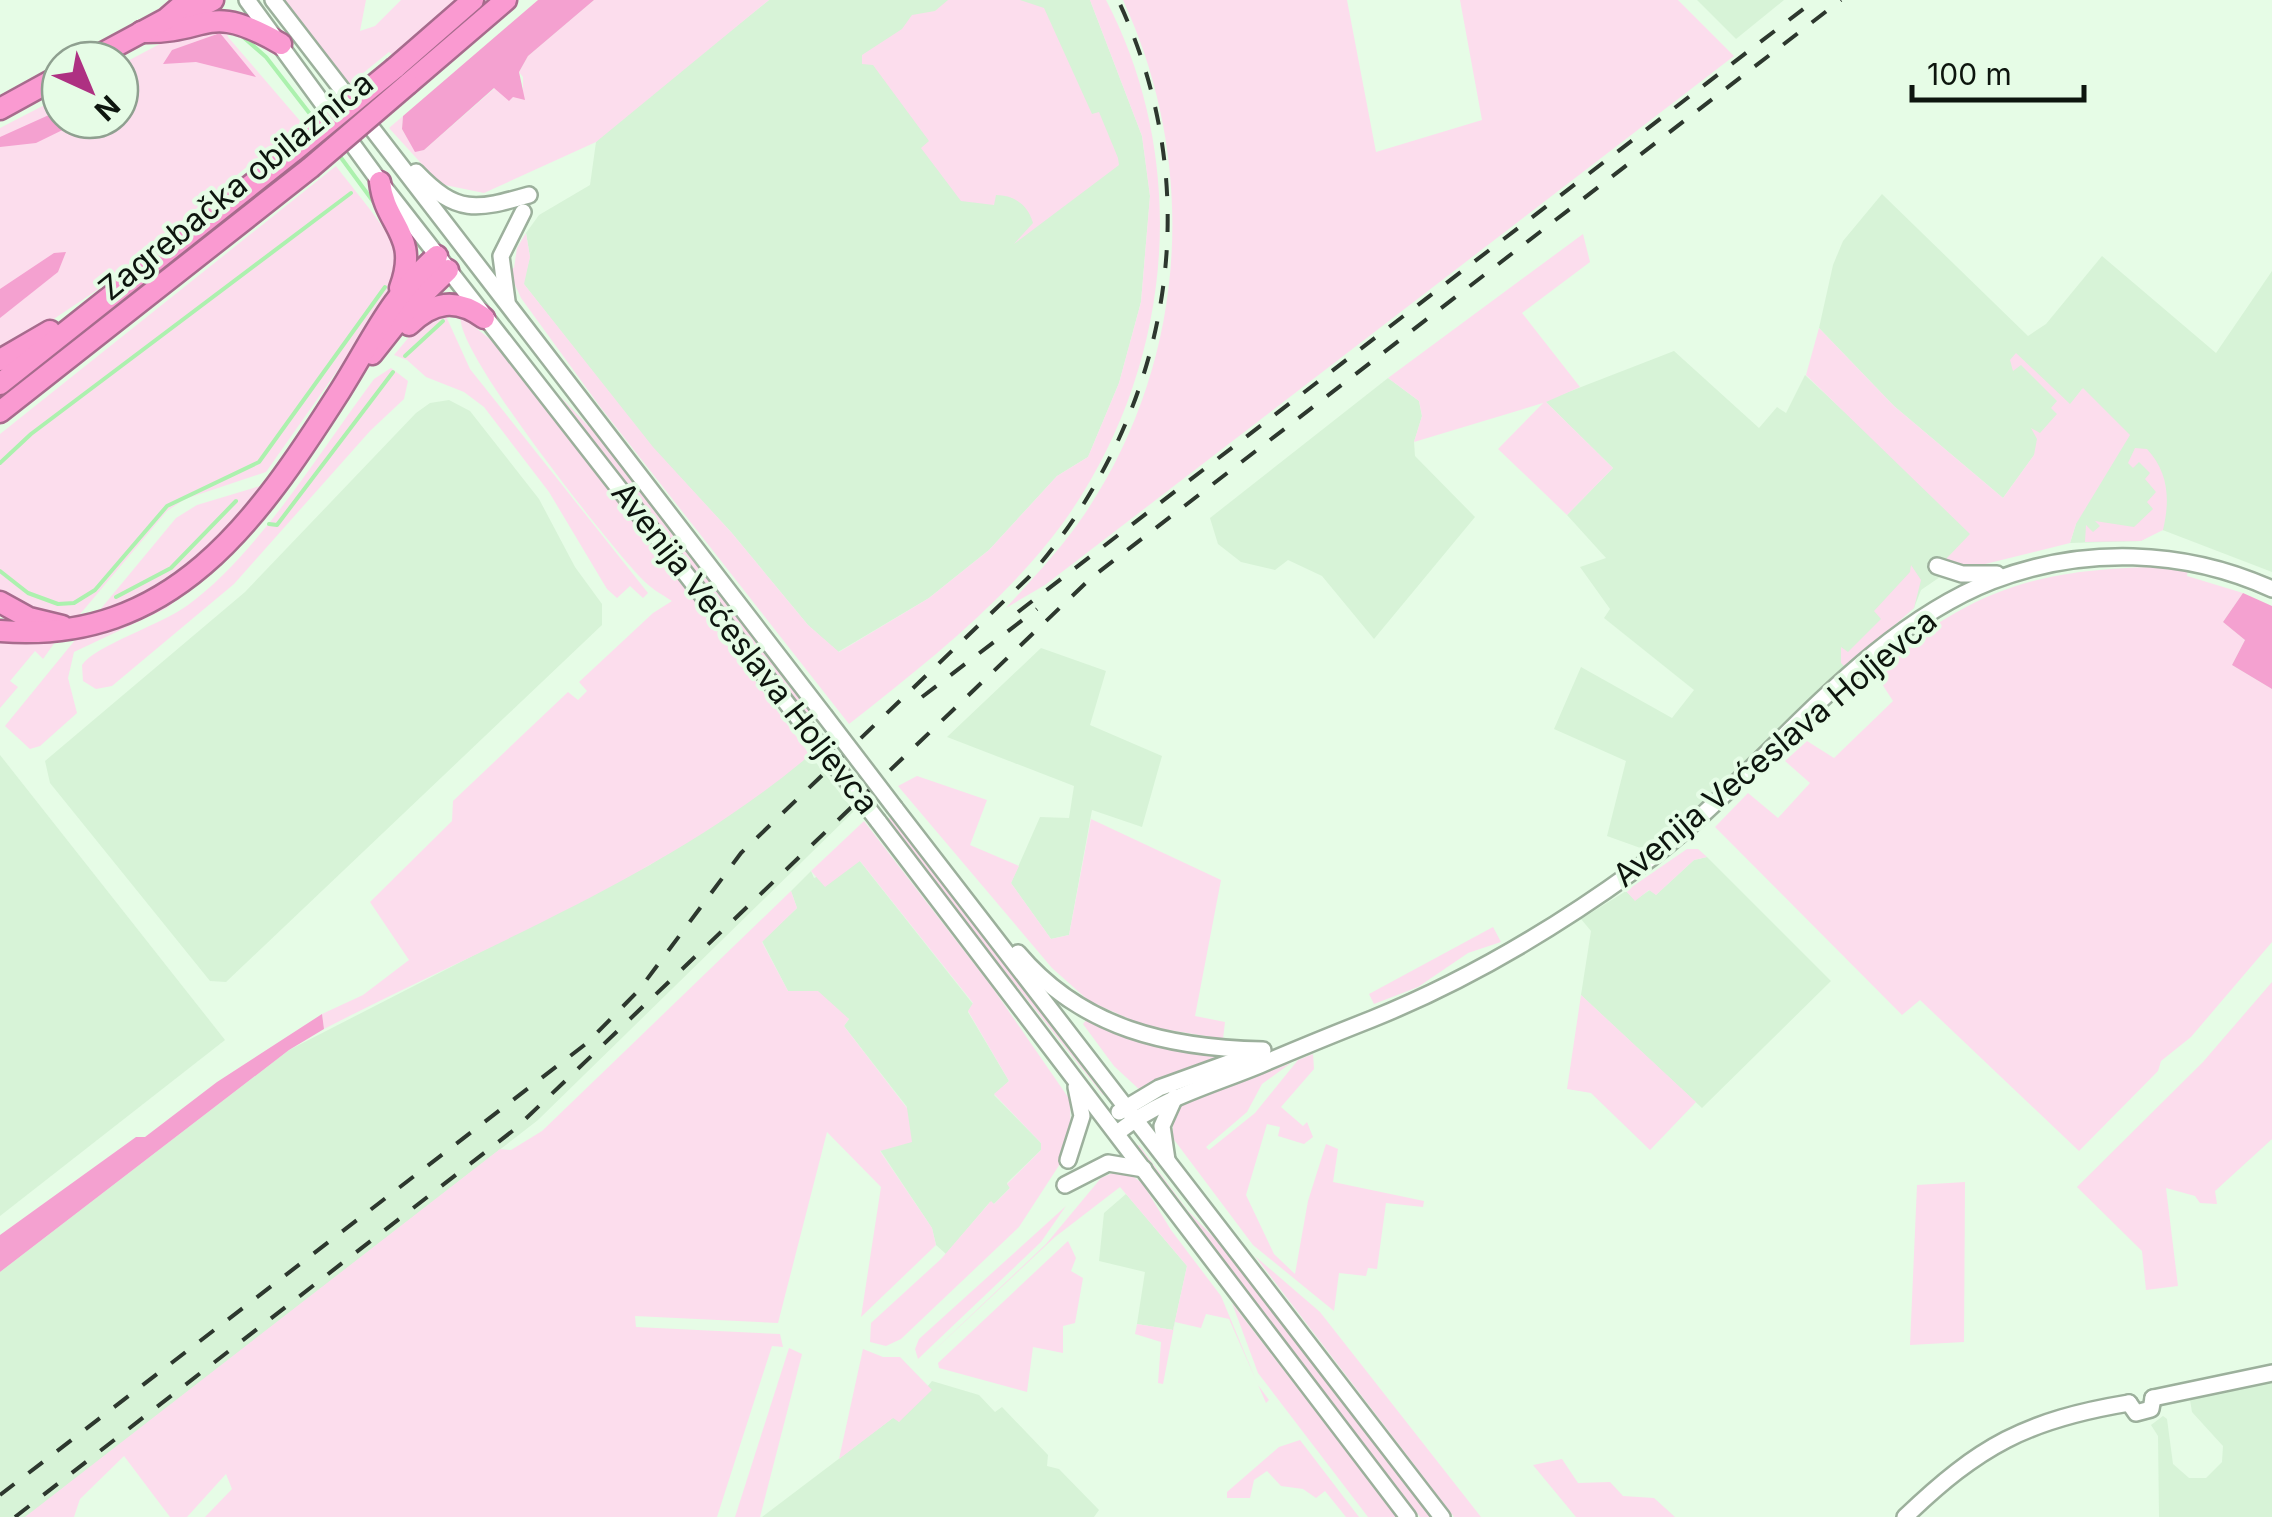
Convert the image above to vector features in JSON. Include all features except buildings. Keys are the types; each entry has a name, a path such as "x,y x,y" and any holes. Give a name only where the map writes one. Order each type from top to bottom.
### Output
{"highway":[{"path":"126,40 213,0"},
{"name":"Zagrebačka obilaznica","path":"0,412 310,168 473,0"},
{"name":"Zagrebačka obilaznica","path":"0,384 295,150 506,0"},
{"path":"166,19 186,1"},
{"path":"141,32 166,32 203,19 224,18 247,25 281,44"},
{"path":"0,108 40,87"},
{"path":"0,631 45,633 79,627 159,600 211,561 269,492 342,388 392,304 405,272 407,250 380,182"},
{"path":"392,304 442,263"},
{"path":"342,388 442,263"},
{"path":"0,360 37,340 113,286 141,275"},
{"path":"376,349 435,306 457,304 484,318"},
{"path":"0,426 114,335 129,313"},
{"path":"0,602 29,618 79,627"}],"main road":[{"name":"Avenija Većeslava Holjevca","path":"247,0 484,318 878,821 1408,1517"},
{"name":"Avenija Većeslava Holjevca","path":"272,0 1130,1114"},
{"path":"399,164 462,206 491,206 529,194"},
{"path":"510,310 501,275 501,256 524,212"},
{"name":"Avenija Većeslava Holjevca","path":"1130,1114 1370,1019 1458,978 1612,887 1698,821 1896,638 1950,602 2016,573 2075,560 2169,557 2222,570 2272,590"},
{"path":"1937,566 1962,574 2016,573"},
{"path":"976,913 1048,984 1104,1021 1180,1045 1263,1050"},
{"name":"Avenija Većeslava Holjevca","path":"1130,1114 1170,1083 1263,1050 1303,1044"},
{"path":"1068,1160 1082,1116 1069,1070"},
{"path":"1170,1168 1162,1126 1168,1106 1178,1094"},
{"path":"1113,1127 1130,1114 1442,1517"},
{"path":"1064,1185 1108,1163 1127,1162 1146,1170"},
{"path":"1904,1517 1966,1461 2007,1438 2058,1418 2130,1403 2136,1412 2144,1413 2150,1409 2153,1398 2272,1373"}],"shaded area":[{"path":"280,0 366,0 360,31 375,26 401,0 457,0 393,55 389,52 347,86"},
{"path":"538,0 594,0 528,56 519,72 525,100 513,97 509,101 494,88 424,150 415,152 402,129 403,116"},
{"path":"594,0 769,0 596,142 484,193 440,184 389,128 403,116 402,129 415,151 424,150 495,88 513,97 523,91 519,72 528,56"},
{"path":"769,0 1090,0 1142,136 1150,196 1141,302 1119,383 1088,457 1057,476 989,550 929,598 838,652 808,625 731,532 652,447 523,283 530,257 526,233 539,215 590,185 596,142 604,132"},
{"path":"948,0 1020,0 1044,8 1092,114 1099,112 1118,158 1119,165 1014,244 1033,223 1024,206 1003,195 996,195 994,205 961,201 921,148 929,141 873,65 862,64 862,55 902,29 912,15 935,11"},
{"path":"1090,0 1106,0 1134,64 1151,131 1159,199 1158,267 1147,335 1128,401 1100,464 1040,552 963,631 849,724 601,408 521,298 508,269 514,268 517,248 526,233 530,257 524,284 653,447 731,532 808,625 839,652 929,598 989,550 1057,476 1088,457 1119,383 1141,302 1150,196 1142,136"},
{"path":"1123,0 1347,0 1376,152 1482,120 1460,0 1678,0 1734,56 1045,585 1006,608 1075,528 1118,456 1144,394 1162,329 1171,263 1172,196 1164,129 1148,64"},
{"path":"1697,0 1784,0 1736,39"},
{"path":"224,24 228,37 301,122 103,286 0,355 0,128 40,107 40,140 140,140 140,54 190,28"},
{"path":"220,33 256,77 196,62 163,64 172,50"},
{"path":"40,119 42,140 36,143 0,147 0,137"},
{"path":"336,166 389,237 397,258 395,278 389,297 266,472 185,499 167,511 76,619 38,616 0,597 0,434"},
{"path":"1882,194 2028,336 2046,324 2102,256 2216,353 2272,271 2272,572 2160,529 2141,541 2070,543 2076,524 2082,389 2003,498 1894,406 1819,328 1833,265 1843,241"},
{"path":"1583,234 1590,262 1522,313 1580,387 1546,402 1613,468 1567,515 1498,449 1543,403 1414,442 1422,416 1419,401 1388,378"},
{"path":"66,252 58,272 0,318 0,289 54,253"},
{"path":"472,287 548,384 601,439 816,717 811,718 796,704"},
{"path":"445,314 470,369 648,593 643,598 630,586 617,598 607,589 549,492 484,407 464,392 426,377 407,360 394,355 424,319"},
{"path":"461,316 491,340 582,449 810,755 755,798 637,872 324,1029 322,1014 363,995 409,960 370,902 452,821 453,801 568,692 578,700 587,691 579,682 653,613 672,601 648,585 624,559 536,447 481,366 465,335"},
{"path":"1819,328 1894,406 2003,498 2034,455 2037,439 2031,428 2040,433 2057,414 2051,408 2057,401 2021,365 2013,371 2010,360 2016,353 2070,404 2083,388 2130,435 2076,524 2070,543 1973,567 1958,567 1946,559 1970,534 1806,375"},
{"path":"1674,351 1759,428 1777,407 1786,413 1805,375 1973,532 1956,566 1921,590 1914,608 1859,652 1741,768 1646,850 1607,836 1626,761 1554,729 1581,667 1672,718 1694,690 1604,618 1610,609 1580,567 1606,558 1567,515 1613,468 1545,401"},
{"path":"391,368 408,381 404,399 370,431 234,584 112,686 96,689 83,681 82,665 89,658 163,620 214,584 264,530 374,379"},
{"path":"1388,378 1419,401 1422,416 1414,442 1415,456 1475,517 1374,639 1322,576 1288,560 1275,570 1241,562 1218,544 1210,518"},
{"path":"449,400 470,411 539,499 575,567 602,604 602,625 226,982 210,981 50,783 45,761 245,592 416,413 430,403"},
{"path":"2135,448 2147,449 2164,477 2167,508 2163,530 2141,541 2085,542 2086,525 2093,532 2100,526 2095,521 2134,527 2153,509 2147,502 2156,492 2145,479 2150,473 2139,462 2133,468 2128,463"},
{"path":"260,486 223,537 175,581 94,617 176,518 197,505"},
{"path":"229,555 167,608 74,652 68,678 77,713 40,746 30,749 5,726 80,634 127,623 166,604"},
{"path":"1911,565 1921,580 1914,608 1846,668 1841,663 1841,647 1848,652 1881,619 1874,611 1910,572"},
{"path":"2109,569 2188,569 2187,576 2243,593 2223,622 2245,640 2232,665 2272,689 2272,942 2191,1037 2161,1061 2158,1071 2079,1151 1920,1000 1902,1015 1715,827 1748,793 1778,818 1810,783 1785,761 1807,741 1834,758 1893,701 1873,670 1940,622 1971,604 2035,581"},
{"path":"2243,593 2272,606 2272,689 2232,665 2245,640 2223,622"},
{"path":"0,636 58,638 43,659 35,651 10,681 18,687 0,708"},
{"path":"1041,648 1106,671 1090,725 1162,756 1142,827 1092,810 1069,935 1051,939 1011,883 1040,817 1069,818 1074,786 947,737"},
{"path":"0,755 225,1040 0,1216"},
{"path":"810,755 854,811 538,1120 26,1517 0,1517 0,1272 289,1050 648,866 727,816"},
{"path":"917,776 987,800 970,845 1019,866 1011,883 1051,939 1069,935 1091,819 1221,880 1195,1016 1225,1022 1223,1039 1145,1026 1089,1001 1052,968 898,786"},
{"path":"893,815 1106,1093 1103,1095 899,838 888,819"},
{"path":"864,821 992,987 1070,1100 1071,1147 1019,1227 901,1339 886,1346 870,1342 871,1323 941,1259 991,1201 994,1204 1010,1188 1007,1184 1041,1150 1041,1143 994,1094 1009,1081 968,1011 973,1003 860,861 825,887 811,871"},
{"path":"1687,849 1698,849 1707,857 1694,860 1656,895 1649,890 1635,901 1626,891"},
{"path":"1707,857 1831,981 1702,1108 1581,995 1591,931 1581,919 1626,891 1635,900 1650,890 1656,895 1694,860"},
{"path":"859,860 973,1004 968,1012 1009,1081 994,1095 1041,1143 1041,1150 1007,1183 1010,1188 994,1204 990,1202 946,1254 936,1245 932,1228 880,1150 907,1107 844,1026 849,1019 788,991 762,941 797,908 791,891 811,871 814,878"},
{"path":"791,891 797,908 762,942 788,991 818,991 849,1019 844,1026 907,1108 912,1142 880,1151 932,1228 936,1245 861,1317 881,1187 827,1132 778,1323 635,1316 636,1327 780,1334 783,1347 772,1346 717,1517 205,1517 232,1489 226,1474 187,1517 170,1517 124,1456 80,1499 74,1517 25,1517 500,1149 511,1150 542,1131"},
{"path":"1493,927 1501,942 1468,953 1418,987 1374,1004 1369,994"},
{"path":"2272,982 2272,1139 2215,1191 2217,1204 2200,1203 2195,1196 2166,1188 2178,1286 2146,1290 2142,1251 2077,1187 2203,1062"},
{"path":"1581,995 1696,1102 1650,1150 1591,1093 1567,1089"},
{"path":"322,1014 324,1029 289,1050 0,1272 0,1235 136,1137 145,1137 217,1082"},
{"path":"1088,1018 1135,1039 1231,1056 1141,1091 1114,1066 1083,1024"},
{"path":"1313,1054 1314,1069 1281,1107 1303,1126 1307,1122 1313,1137 1304,1144 1278,1136 1280,1127 1267,1124 1246,1195 1274,1254 1295,1274 1308,1201 1326,1144 1338,1149 1333,1182 1424,1201 1423,1207 1386,1203 1377,1269 1368,1268 1366,1276 1339,1273 1334,1311 1253,1245 1172,1137 1174,1115 1185,1103 1291,1063 1262,1084 1247,1112 1206,1147 1209,1150 1255,1113 1298,1060"},
{"path":"1139,1145 1188,1211 1227,1251 1431,1517 1420,1517 1136,1147"},
{"path":"1115,1172 1129,1173 1143,1184 1171,1230 1221,1296 1257,1382 1229,1319 1206,1314 1201,1328 1175,1322 1163,1384 1158,1383 1161,1342 1135,1334 1137,1324 1173,1330 1187,1266 1120,1187 1055,1237 925,1359 1046,1244 1101,1178"},
{"path":"1965,1182 1964,1342 1910,1345 1917,1185"},
{"path":"1126,1194 1187,1266 1173,1330 1137,1324 1145,1272 1099,1261 1104,1213"},
{"path":"1066,1206 1041,1242 918,1359 915,1349 919,1339"},
{"path":"1068,1241 1076,1258 1071,1271 1083,1278 1075,1323 1063,1326 1063,1353 1033,1347 1027,1392 939,1368 938,1363"},
{"path":"1255,1256 1320,1312 1481,1517 1454,1517"},
{"path":"1232,1303 1397,1517 1368,1517 1258,1373"},
{"path":"789,1348 802,1354 760,1517 735,1517"},
{"path":"863,1349 883,1357 900,1357 932,1390 899,1422 893,1418 839,1459"},
{"path":"2272,1379 2272,1517 2159,1517 2158,1436 2151,1425 2163,1416 2167,1419 2173,1464 2189,1478 2206,1478 2222,1462 2223,1446 2192,1412 2190,1400"},
{"path":"932,1381 979,1395 995,1412 1002,1407 1048,1455 1047,1466 1059,1469 1099,1510 1094,1517 762,1517 894,1417 899,1422"},
{"path":"1300,1440 1359,1517 1346,1517 1325,1491 1316,1498 1303,1489 1281,1486 1267,1471 1254,1480 1250,1498 1227,1498 1227,1492 1279,1447"},
{"path":"1562,1459 1578,1483 1610,1482 1623,1496 1654,1498 1675,1517 1576,1517 1533,1465"}],"waterway":[{"path":"242,36 266,57 317,123"},
{"path":"339,155 378,208"},
{"path":"0,463 31,434 351,193"},
{"path":"0,571 28,593 58,604 74,603 95,590 167,506 259,462 385,287"},
{"path":"405,356 443,321"},
{"path":"269,524 277,525 393,372"},
{"path":"116,597 171,568 236,501"}],"railway":[{"path":"0,1495 587,1043 639,990 741,853 1029,577 1077,514 1115,447 1143,376 1161,302 1168,227 1163,150 1147,75 1118,0"},
{"path":"1018,612 1815,0"},
{"path":"15,1517 515,1129 1091,578 1841,0"},
{"path":"922,697 1037,609"}]}
